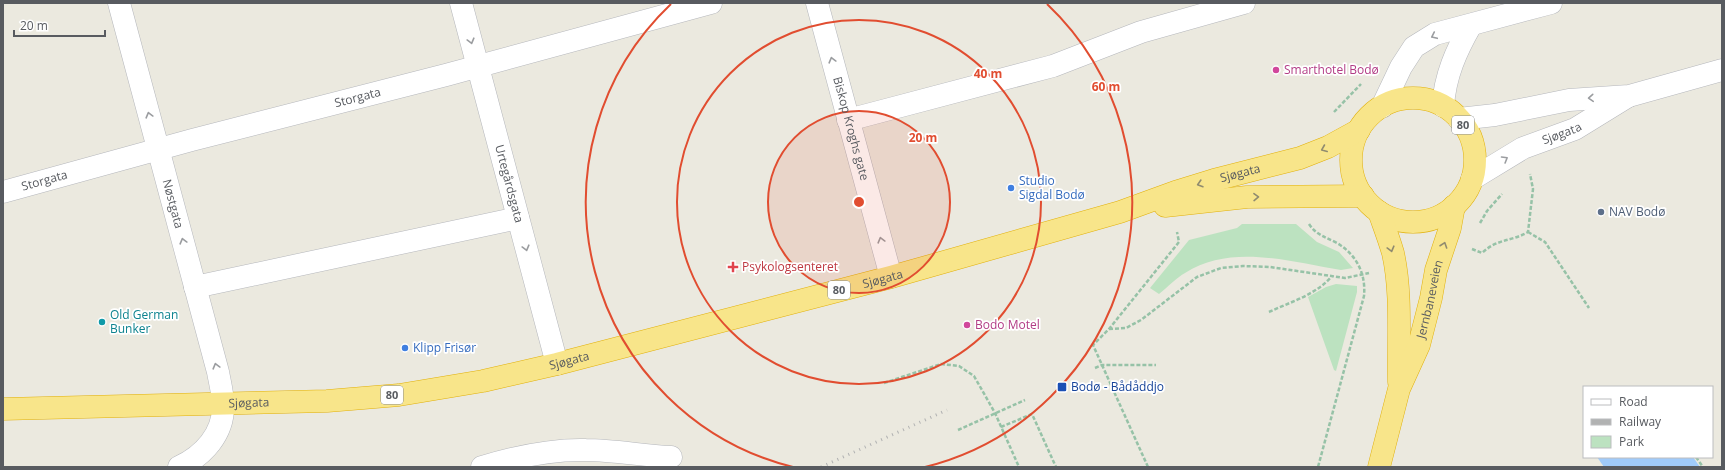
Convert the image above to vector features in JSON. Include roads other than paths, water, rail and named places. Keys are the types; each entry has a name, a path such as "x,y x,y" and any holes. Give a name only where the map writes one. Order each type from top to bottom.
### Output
{"highway":[{"name":"Sjøgata","path":"1412,99 1433,102 1451,113 1469,136 1474,154 1472,179 1468,189 1454,206 1431,219 1418,222 1391,218 1379,212 1363,196 1356,184 1352,164 1353,143 1365,121 1382,107 1402,100 1412,99"},
{"name":"Sjøgata","path":"3,409 327,401 399,395 483,381 557,364 891,277 1120,212 1175,192 1227,176 1300,158 1328,147 1359,130"},
{"name":"Sjøgata","path":"1120,212 1247,197 1363,196"},
{"name":"Jernbaneveien","path":"1379,467 1399,389 1419,345 1432,298 1436,270 1450,228 1454,206"},
{"name":"Jernbaneveien","path":"1379,212 1393,254 1398,295 1399,389"}],"street":[{"name":"Urtegårdsgata","path":"461,3 557,364"},
{"name":"Storgata","path":"3,192 711,3"},
{"name":"Biskop Kroghs gate","path":"817,3 891,277"},
{"path":"848,120 1053,66 1140,32 1244,3"},
{"path":"1382,107 1401,66 1414,47 1435,34 1551,3"},
{"name":"Nøstgata","path":"124,4 158,150 218,372 224,404"},
{"path":"1451,113 1444,91 1458,46 1471,25"},
{"name":"Sjøgata","path":"1451,113 1495,115 1569,100 1629,96 1722,70"},
{"name":"Sjøgata","path":"1472,179 1523,148 1575,128 1629,96"},
{"path":"195,288 518,218"},
{"path":"178,467 190,462 207,448 222,420 224,404"},
{"path":"482,467 506,460 548,452 586,450 671,457"}],"water":[{"path":"1598,458 1694,458 1700,467 1604,467"}],"railway":[{"path":"821,467 947,410"}],"place":[{"name":"Smarthotel Bodø","path":"1276,70"},
{"name":"Studio Sigdal Bodø","path":"1011,188"},
{"name":"NAV Bodø","path":"1601,212"},
{"name":"Psykologsenteret","path":"733,267"},
{"name":"Old German Bunker","path":"102,322"},
{"name":"Bodo Motel","path":"967,325"},
{"name":"Klipp Frisør","path":"405,348"},
{"name":"Bodø - Bådåddjo","path":"1062,387"}]}
